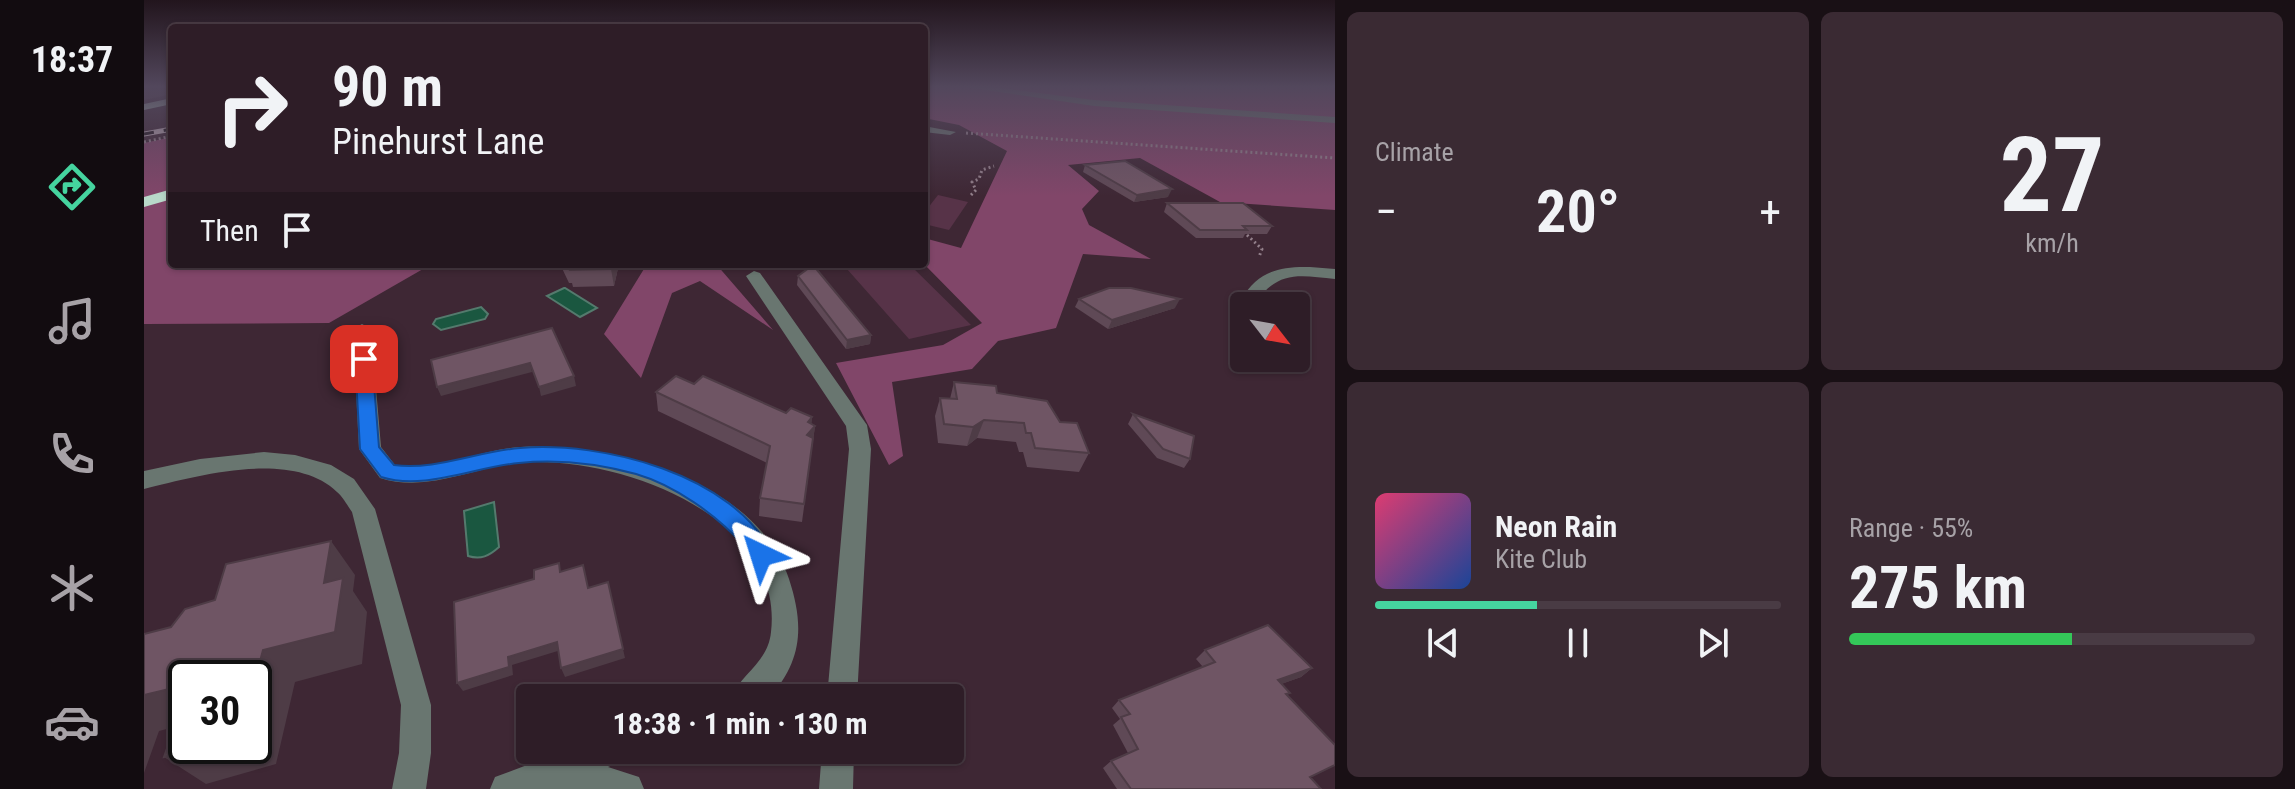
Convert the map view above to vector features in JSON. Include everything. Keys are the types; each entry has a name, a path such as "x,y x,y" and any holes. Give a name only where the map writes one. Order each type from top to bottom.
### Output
{"highway":[{"path":"144,202 168,195"}],"street":[{"path":"928,129 950,132"},
{"path":"1254,292 1261,280 1272,275 1308,271 1335,274"},
{"path":"754,276 856,425 860,449 843,684"},
{"path":"362,329 370,449 388,472 416,476 467,463 520,455 554,454 614,461 645,469 680,484 724,513 751,539 772,570 785,607 786,641 776,666 762,684"},
{"path":"144,480 188,470 264,460 303,465 337,476 354,490 363,509 416,705 415,753 409,789"},
{"path":"507,789 573,764"},
{"path":"836,789 837,764"},
{"path":"541,776 564,782 606,783 627,789"}],"path":[{"path":"950,132 1335,158"},
{"path":"144,142 168,137"},
{"path":"971,195 976,190 972,182 979,179 982,170 994,166"},
{"path":"1247,235 1262,249 1259,257"}],"shaded area":[{"path":"948,123 1335,123 1335,210 1220,202 1140,158 1068,165 1099,191 1082,209 1089,225 1151,259 1083,254 1056,328 998,341 972,369 892,382 903,456 889,465 836,363 943,345 982,323 928,268 928,239 961,248 1007,151 959,125"},
{"path":"168,138 168,268 423,269 329,323 144,324 144,143"},
{"path":"938,195 968,202 949,230 928,225 928,208"},
{"path":"645,268 719,268 773,330 700,281 672,293 641,378 604,334"},
{"path":"913,268 971,325 909,339 847,269"},
{"path":"564,288 597,308 580,317 547,296"},
{"path":"481,307 488,314 485,319 441,330 433,324 436,319"},
{"path":"494,502 499,547 485,556 468,556 464,511"}],"building":[{"path":"1125,161 1172,189 1137,195 1085,165"},
{"path":"1167,203 1243,203 1272,226 1243,226 1247,230 1200,230"},
{"path":"570,268 611,268 611,269"},
{"path":"809,268 815,268 871,335 847,340 798,276"},
{"path":"1109,288 1131,288 1180,299 1112,320 1079,299"},
{"path":"552,328 574,376 539,387 530,363 437,387 431,360"},
{"path":"676,376 694,384 703,376 786,413 791,408 812,417 808,422 815,426 807,435 813,438 804,504 760,498 770,446 656,392"},
{"path":"954,382 996,386 997,393 1047,401 1060,422 1077,423 1089,453 1035,448 1024,423 984,420 973,427 944,424 940,398 957,399"},
{"path":"1133,414 1194,436 1190,459 1163,449"},
{"path":"331,541 324,583 343,578 335,632 263,650 260,660 168,660 168,689 144,695 144,634 171,627 185,609 215,600 226,564"},
{"path":"559,563 560,572 583,565 588,588 608,582 623,649 561,668 557,642 508,657 509,667 457,683 454,602 534,579 534,570"},
{"path":"1268,625 1312,668 1278,680 1290,693 1286,694 1335,745 1335,765 1310,777 1321,789 1131,789 1111,761 1138,749 1121,717 1130,714 1119,700 1215,662 1205,650"}],"railway":[{"path":"144,134 168,130"}],"route":[{"path":"364,359 370,449 388,472 416,476 467,463 520,455 554,454 614,461 645,469 680,484 724,513 751,539 761,555"}]}
